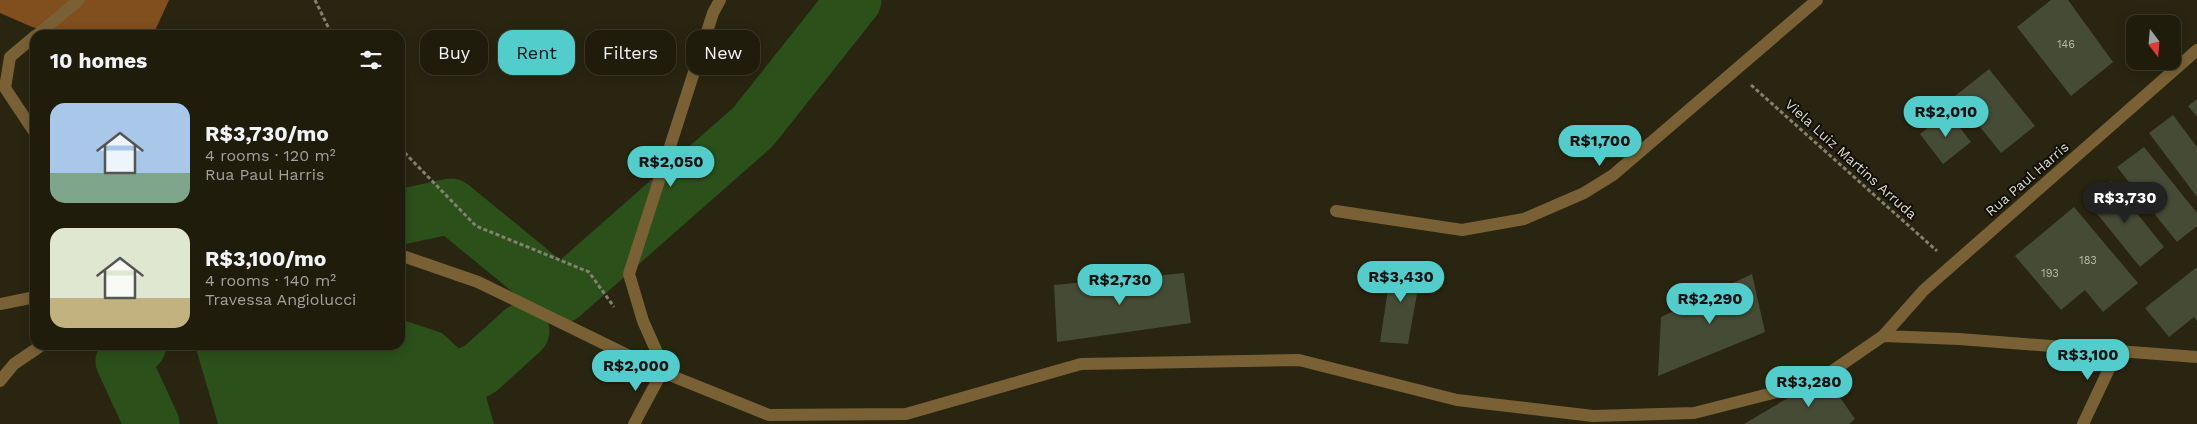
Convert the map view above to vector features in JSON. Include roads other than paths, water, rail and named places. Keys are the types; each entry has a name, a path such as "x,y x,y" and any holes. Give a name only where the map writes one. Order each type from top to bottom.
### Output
{"street":[{"path":"43,30 79,0"},
{"path":"634,424 662,372 659,357 643,321 629,274 713,13 720,0"},
{"path":"1336,211 1462,230 1524,219 1584,193 1613,175 1817,0"},
{"path":"30,41 10,57 5,88 30,126"},
{"name":"Rua Paul Harris","path":"405,257 478,282 662,372 770,415 906,414 1081,364 1298,360 1457,400 1593,416 1694,412 1773,393 1824,376 1883,336 1924,290 2197,50"},
{"path":"0,304 30,298"},
{"path":"1883,336 2118,350 2197,357"},
{"path":"0,381 14,364 35,350"},
{"path":"2083,424 2118,350"}],"waterway":[{"path":"405,216 451,206 561,296 753,127 854,0"},
{"path":"442,384 479,370 522,331"},
{"path":"134,350 123,361 152,424"}]}
